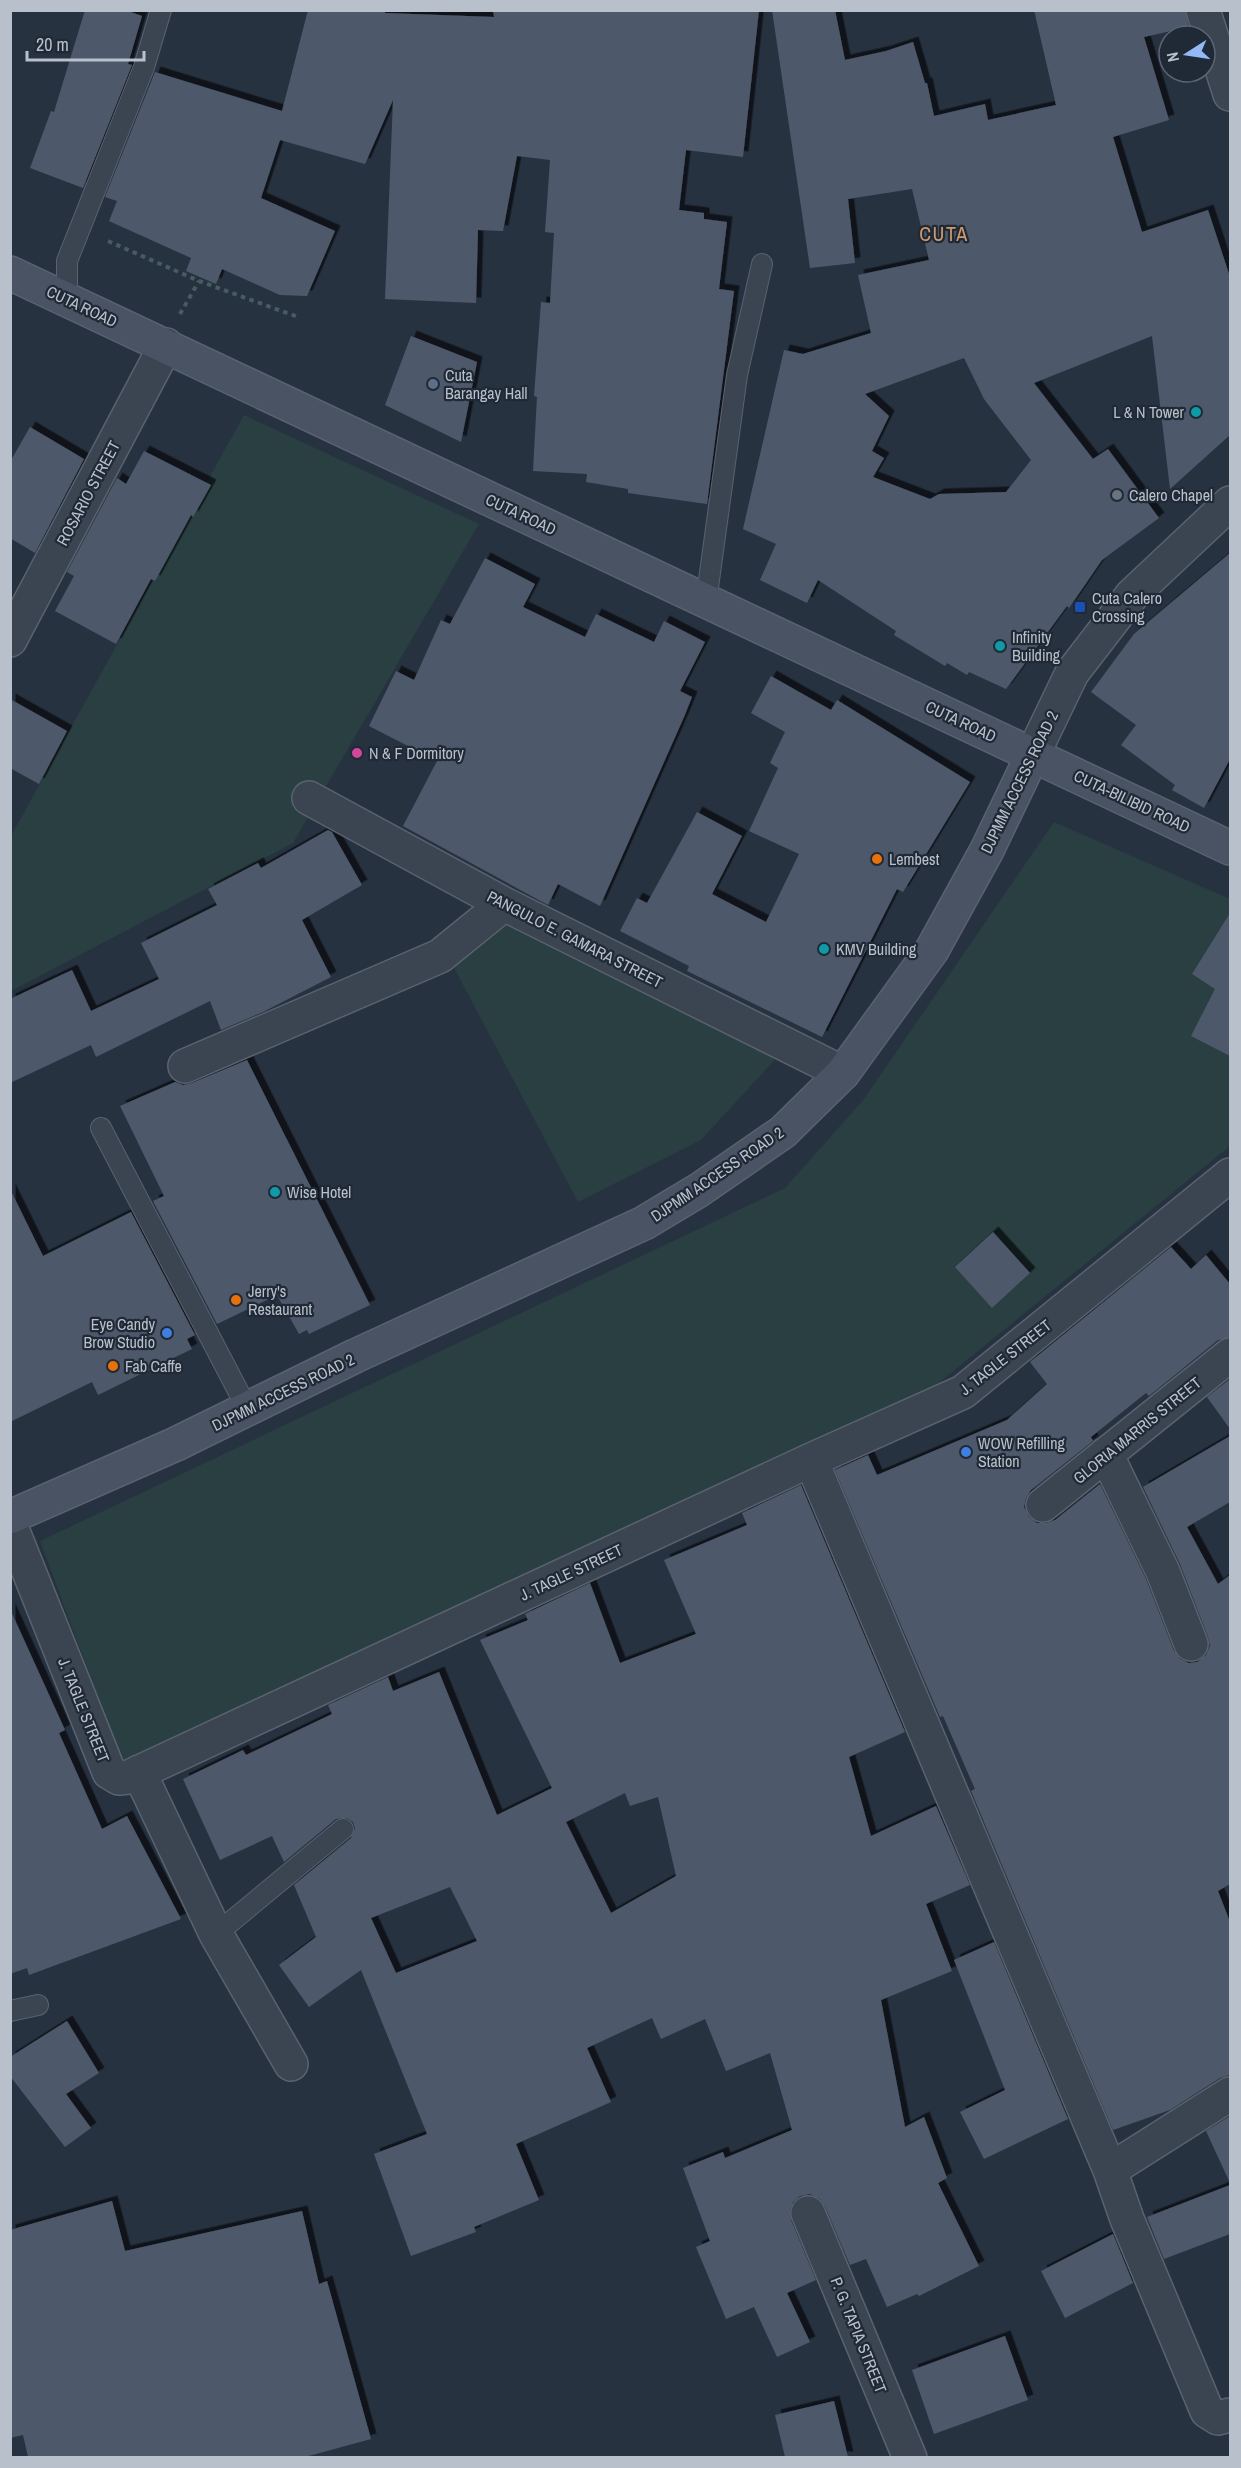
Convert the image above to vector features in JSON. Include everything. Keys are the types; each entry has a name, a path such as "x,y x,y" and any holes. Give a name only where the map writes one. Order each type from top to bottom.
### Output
{"street":[{"path":"1214,22 1230,94"},
{"name":"CUTA ROAD","path":"10,273 1033,754"},
{"name":"ROSARIO STREET","path":"10,640 165,345"},
{"name":"DJPMM ACCESS ROAD 2","path":"10,1517 248,1410 355,1356 644,1223 699,1190 783,1132 843,1073 932,950 987,850 1072,673 1132,596 1230,503"},
{"name":"CUTA-BILIBID ROAD","path":"1033,754 1230,848"},
{"name":"PANGULO E. GAMARA STREET","path":"309,798 504,904 843,1073"},
{"path":"185,1066 440,956 504,904"},
{"name":"J. TAGLE STREET","path":"10,1524 109,1772 119,1778 129,1777 811,1460 963,1392 1230,1175"},
{"name":"GLORIA MARRIS STREET","path":"1043,1505 1230,1355"},
{"path":"1106,1455 1163,1572 1191,1644"},
{"path":"811,1460 1110,2170 1127,2219 1207,2411 1218,2418 1230,2415"},
{"path":"139,1772 216,1934 291,2064"},
{"path":"1110,2170 1230,2094"},
{"name":"P. G. TAPIA STREET","path":"808,2213 910,2457"}],"lane":[{"path":"67,299 67,261 144,67 161,10"},
{"path":"706,602 737,375 762,264"},
{"path":"101,1128 248,1410"},
{"path":"216,1934 343,1829"},
{"path":"10,2011 38,2005"}],"path":[{"path":"80,229 199,281 298,317"}],"green space":[{"path":"244,415 479,524 293,843 11,991 11,836"},
{"path":"1054,822 1230,899 1230,1146 935,1386 122,1762 40,1541 785,1188 864,1099"},
{"path":"511,915 781,1053 701,1140 578,1202 453,966"}],"building":[{"path":"85,10 125,10 142,16 128,64 132,65 83,188 30,168 51,111 54,112"},
{"path":"308,10 385,10 385,13 494,17 493,10 759,10 743,157 686,150 679,210 704,213 704,219 727,222 719,289 734,291 707,504 628,493 628,489 586,482 587,474 533,471 537,397 534,396 541,302 550,303 554,233 545,232 550,160 517,156 503,231 478,230 476,303 385,299 393,100 365,164 280,140 261,198 335,231 307,296 280,295 222,269 216,284 186,271 191,258 109,221 117,201 105,197 155,72 282,111"},
{"path":"772,10 835,10 845,60 913,42 925,83 927,83 934,116 985,104 988,120 1056,105 1034,10 1185,10 1188,24 1157,24 1157,34 1144,37 1169,120 1113,137 1142,232 1208,210 1230,277 1230,435 1170,489 1152,336 1034,383 1093,459 1108,449 1159,518 1102,560 1069,608 1067,606 1006,689 969,672 967,675 947,663 945,666 894,635 896,631 818,580 807,603 760,580 776,544 743,529 784,350 803,354 871,333 858,275 929,260 912,189 848,199 855,263 810,268","holes":["964,358 984,399 1031,460 1006,492 939,494 930,499 873,477 884,458 872,451 889,416 865,394"]},
{"name":"Cuta Barangay Hall","path":"411,336 477,362 461,442 385,405"},
{"path":"30,427 84,459 35,553 10,538 10,462"},
{"path":"144,451 211,485 193,517 191,515 155,581 151,579 116,644 55,611 74,576 67,572 117,478 126,484"},
{"path":"1230,553 1230,759 1204,808 1172,790 1175,785 1121,745 1136,725 1091,692 1134,634"},
{"path":"485,558 535,584 523,607 585,637 596,614 654,642 664,621 705,642 680,691 692,697 600,906 558,884 548,905 403,826 437,761 369,726 396,671 414,680 441,620 450,624"},
{"path":"771,676 831,710 837,700 970,782 903,892 897,889 822,1037 687,971 689,966 620,931 637,898 647,903 697,812 742,836 712,894 766,922 799,854 749,831 778,768 770,763 785,732 751,713"},
{"path":"10,699 67,731 39,784 10,768"},
{"path":"328,830 332,832 362,885 302,920 331,977 263,1012 221,1030 210,1001 96,1057 91,1045 10,1083 10,999 72,970 91,1011 159,979 141,943 217,905 208,889 258,863 261,868"},
{"path":"1230,913 1230,1056 1191,1036 1215,989 1192,974"},
{"path":"247,1060 370,1305 309,1334 307,1330 299,1334 277,1295 217,1324 153,1201 164,1196 120,1106 175,1082 183,1085 192,1083"},
{"path":"10,1189 43,1256 131,1212 195,1335 187,1339 192,1349 98,1395 92,1382 10,1422"},
{"path":"993,1232 1030,1273 992,1308 955,1267"},
{"path":"1171,1247 1191,1269 1206,1255 1230,1284 1230,1337 1218,1340 1149,1396 1146,1393 1091,1437 1093,1441 1031,1490 1024,1507 1029,1517 1037,1523 1046,1523 1055,1520 1100,1484 1146,1579 1174,1651 1180,1659 1189,1663 1197,1662 1206,1655 1210,1646 1208,1637 1180,1564 1143,1487 1230,1436 1230,1502 1187,1527 1218,1584 1230,1575 1230,1884 1218,1891 1230,1922 1230,2075 1220,2078 1170,2110 1113,2130 971,1791 975,1789 943,1716 940,1717 835,1470 868,1455 877,1475 1007,1420 1047,1384 1030,1362"},
{"path":"1230,1379 1230,1429 1207,1397"},
{"path":"801,1485 905,1732 849,1757 871,1836 936,1806 970,1885 926,1904 952,1971 881,2000 905,2127 924,2117 947,2178 938,2183 979,2266 919,2296 917,2294 887,2307 866,2259 850,2265 820,2199 810,2194 800,2196 793,2202 790,2210 791,2220 816,2280 787,2293 810,2342 777,2357 754,2307 726,2319 696,2247 710,2241 683,2168 723,2152 725,2158 792,2130 770,2053 726,2071 705,2019 661,2039 652,2018 587,2048 611,2102 516,2144 539,2200 474,2227 476,2232 411,2256 374,2154 427,2134 361,1970 309,2007 279,1965 316,1937 294,1885 351,1838 355,1828 353,1822 347,1818 336,1819 284,1862 272,1836 220,1860 183,1779 243,1750 246,1755 332,1714 328,1705 388,1677 393,1691 439,1672 497,1815 552,1788 480,1640 528,1620 525,1614 590,1583 620,1663 696,1634 664,1560 747,1525 742,1513","holes":["625,1793 630,1806 658,1797 676,1876 611,1913 566,1822","450,1887 477,1941 396,1973 371,1918"]},
{"path":"10,1609 65,1730 59,1733 102,1829 127,1816 181,1919 29,1975 27,1968 10,1974"},
{"path":"994,1942 1068,2119 984,2159 960,2112 1005,2090 954,1960"},
{"path":"67,2021 99,2073 66,2094 91,2128 65,2147 10,2076 10,2057"},
{"path":"1230,2116 1230,2183 1206,2131"},
{"path":"1230,2185 1230,2234 1164,2259 1147,2217"},
{"path":"112,2201 125,2251 302,2211 319,2284 327,2281 371,2439 305,2457 28,2457 23,2435 10,2438 10,2230"},
{"path":"1113,2234 1133,2283 1065,2318 1041,2271"},
{"path":"1005,2336 1028,2400 934,2434 912,2370"},
{"path":"834,2401 848,2457 785,2457 775,2415"}],"place":[{"name":"Cuta Barangay Hall","path":"433,384"},
{"name":"L & N Tower","path":"1196,412"},
{"name":"Calero Chapel","path":"1117,495"},
{"name":"Cuta Calero Crossing","path":"1080,607"},
{"name":"Infinity Building","path":"1000,646"},
{"name":"N & F Dormitory","path":"357,753"},
{"name":"Lembest","path":"877,859"},
{"name":"KMV Building","path":"824,949"},
{"name":"Wise Hotel","path":"275,1192"},
{"name":"Jerry's Restaurant","path":"236,1300"},
{"name":"Eye Candy Brow Studio","path":"167,1333"},
{"name":"Fab Caffe","path":"113,1366"},
{"name":"WOW Refilling Station","path":"966,1452"}],"district":[{"name":"CUTA","path":"944,234"}]}
